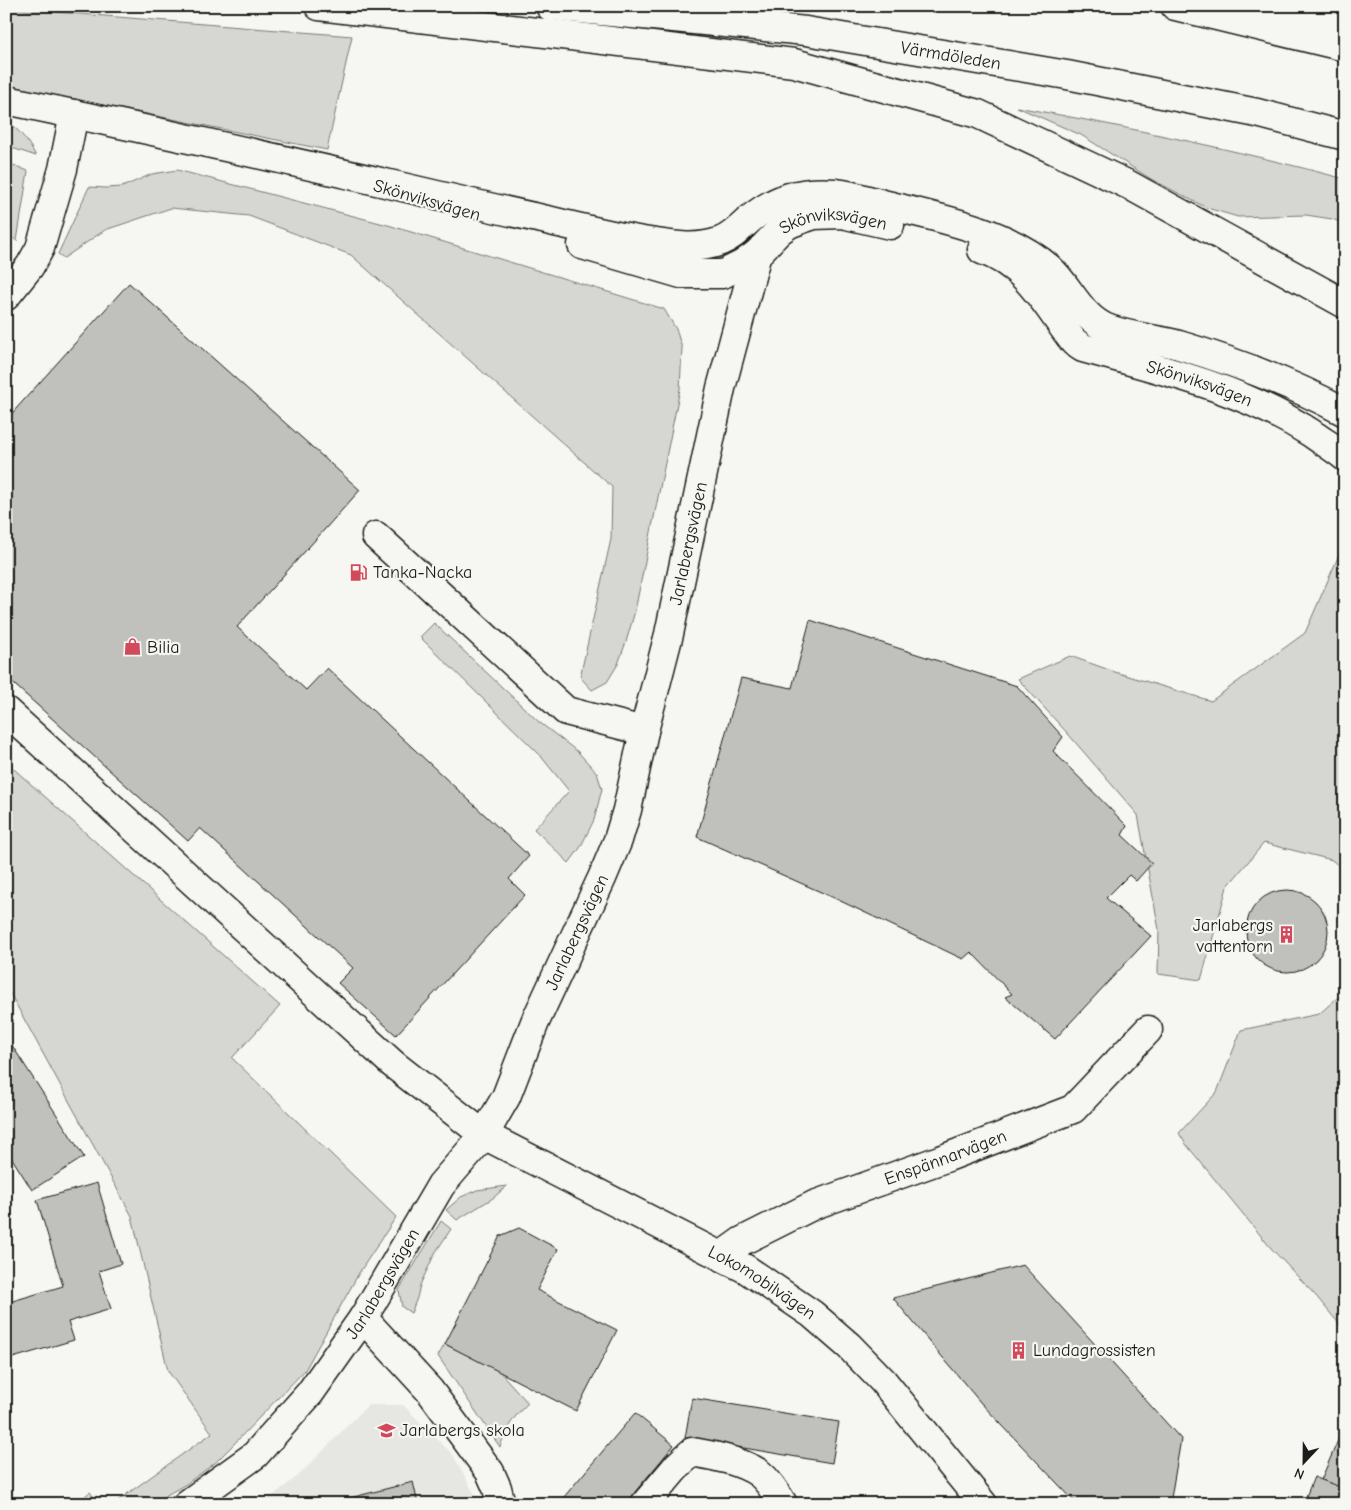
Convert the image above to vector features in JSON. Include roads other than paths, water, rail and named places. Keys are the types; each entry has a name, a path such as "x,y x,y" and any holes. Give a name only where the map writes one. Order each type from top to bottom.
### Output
{"main road":[{"path":"319,6 794,63 978,114 1129,185 1345,304"},
{"name":"Värmdöleden","path":"550,6 806,31 1076,77 1257,113 1345,136"},
{"path":"1176,6 1345,47"},
{"path":"1218,6 1345,28"},
{"name":"Skönviksvägen","path":"6,100 312,166 587,230 641,241 685,247 705,246 724,240 737,232 761,210 782,199 807,192 839,193 984,231 1026,251 1052,270 1094,322 1108,329 1178,345 1248,368 1310,393 1345,412"},
{"path":"6,296 30,266 40,248 63,169 74,114"},
{"name":"Skönviksvägen","path":"312,166 681,274 723,274 743,264 757,254 771,238 789,224 814,215 842,214 863,218 967,245 990,253 1014,266 1027,278 1074,342 1082,348 1178,375 1235,394 1289,419 1336,449 1345,457"},
{"name":"Jarlabergsvägen","path":"187,1504 255,1455 310,1393 363,1318 442,1185 484,1135 506,1097 535,1022 602,878 627,810 644,732 669,634 721,388 757,254"},
{"path":"376,536 566,711 644,732"},
{"name":"Lokomobilvägen","path":"6,711 393,1064 484,1135 746,1269 812,1314 849,1346 883,1381 983,1504"},
{"name":"Enspännarvägen","path":"721,1256 742,1241 814,1205 948,1157 1073,1109 1148,1030"},
{"path":"363,1318 430,1391 490,1472 501,1504"},
{"path":"645,1504 678,1465 692,1452 722,1458 759,1473 783,1504"}],"place":[{"name":"Tanka-Nacka","path":"359,572"},
{"name":"Bilia","path":"133,647"},
{"name":"Jarlabergs vattentorn","path":"1287,935"},
{"name":"Lundagrossisten","path":"1019,1350"},
{"name":"Jarlabergs skola","path":"386,1430"}]}
